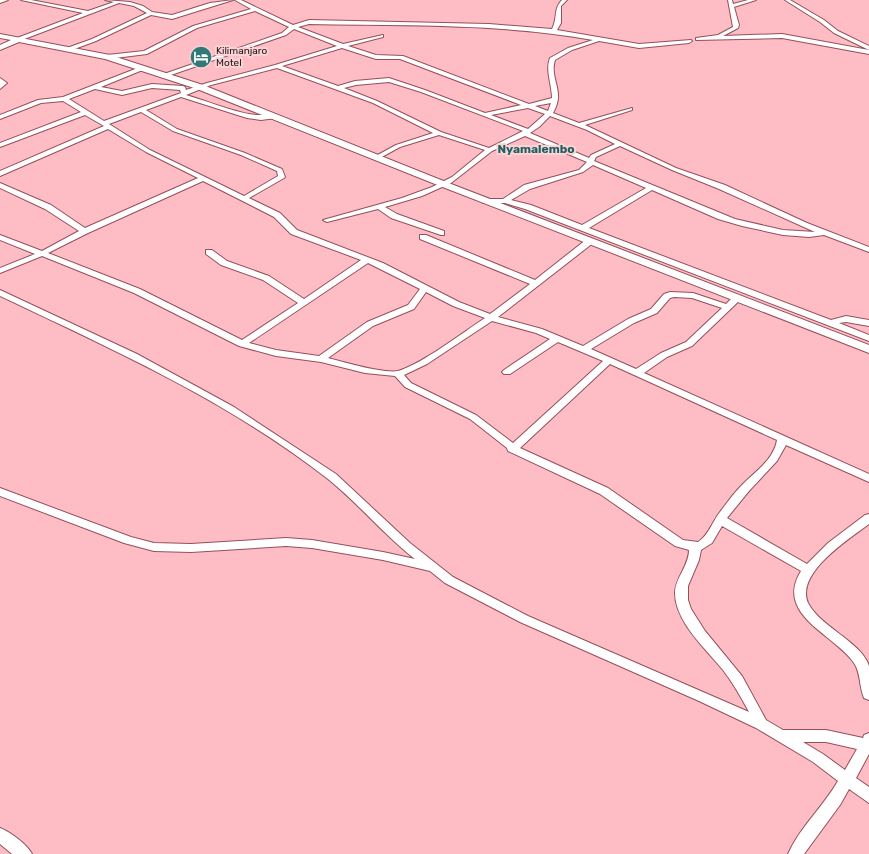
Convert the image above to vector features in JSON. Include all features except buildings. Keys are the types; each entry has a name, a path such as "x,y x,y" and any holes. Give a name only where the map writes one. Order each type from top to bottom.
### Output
{"street":[{"path":"0,2 6,0"},
{"path":"23,0 88,13"},
{"path":"108,0 124,1 138,5 150,13 170,17 231,0"},
{"path":"237,0 293,27 340,46 373,56 401,57 579,125 621,143 674,169 722,187 771,211 823,233 869,250"},
{"path":"554,31 558,23 559,6 565,0"},
{"path":"711,38 724,34 735,28 736,25 730,0"},
{"path":"731,6 754,0"},
{"path":"787,0 822,21 836,32 869,48"},
{"path":"0,48 19,39 124,1"},
{"path":"107,57 137,55 151,52 194,27 255,9"},
{"path":"69,49 94,40 150,13"},
{"path":"166,75 284,34 293,27 304,23 316,22 469,25 554,31 628,45 649,46 689,41"},
{"path":"0,36 107,57 200,87 376,158 869,349"},
{"path":"0,174 105,125 200,87 278,66 340,46 382,36"},
{"path":"698,40 711,38 782,36 869,52"},
{"path":"327,220 378,206 443,184 458,176 490,150 539,124 550,114 556,99 550,64 552,59 570,49 599,40"},
{"path":"278,66 339,88 439,133 490,150"},
{"path":"0,117 40,101 64,99 143,68"},
{"path":"0,80 4,83 0,87"},
{"path":"339,88 356,83 389,80 433,94 526,132 651,188 732,221 797,234 823,233"},
{"path":"94,87 122,92 146,87 170,86 183,88 182,95"},
{"path":"182,95 247,116 261,118 274,117"},
{"path":"64,99 148,151 277,215 283,219 288,229 294,232 367,260 424,290 456,304 492,318 557,338 584,349 782,440 869,478"},
{"path":"484,115 496,111 528,106 556,99"},
{"path":"579,125 630,109"},
{"path":"142,110 175,130 243,154 280,170 282,177 243,199"},
{"path":"0,145 84,112"},
{"path":"376,158 398,146 439,133"},
{"path":"505,201 527,187 581,171 591,161 593,156 621,143"},
{"path":"0,270 41,254 85,231 202,179"},
{"path":"0,186 48,207 64,219 85,231"},
{"path":"583,228 651,188"},
{"path":"486,201 505,201 528,207 869,338"},
{"path":"378,206 394,216 441,232"},
{"path":"0,237 138,291 242,344 276,353 321,359 365,370 398,374 424,362 492,318 590,241"},
{"path":"423,237 536,283"},
{"path":"209,252 224,263 266,278 303,302"},
{"path":"242,344 367,260"},
{"path":"321,359 370,324 411,307 424,290"},
{"path":"0,293 146,362 231,409 332,477 433,568 469,591 524,619 724,705 782,736 848,779 869,796"},
{"path":"584,349 631,321 654,311 667,296 673,294 693,296 728,308"},
{"path":"637,373 664,355 689,344 737,298"},
{"path":"830,323 846,319 869,323"},
{"path":"507,372 557,338"},
{"path":"512,448 532,433 609,360"},
{"path":"398,374 408,385 473,417 512,448 604,491 679,543 695,547 704,544 711,537 721,520 756,476 781,449 782,440"},
{"path":"0,492 128,540 154,546 191,548 286,542 312,544 383,556 433,568"},
{"path":"869,518 830,549 809,570 802,580 800,588 802,604 814,618 856,655 863,666 869,694"},
{"path":"721,520 809,570"},
{"path":"695,547 695,556 683,581 681,599 699,631 738,681 761,724"},
{"path":"782,736 826,736 868,742 835,800 801,844 796,854"},
{"path":"0,835 24,854"}],"place":[{"name":"Kilimanjaro Motel","path":"201,57"}],"district":[{"name":"Nyamalembo","path":"536,149"}]}
